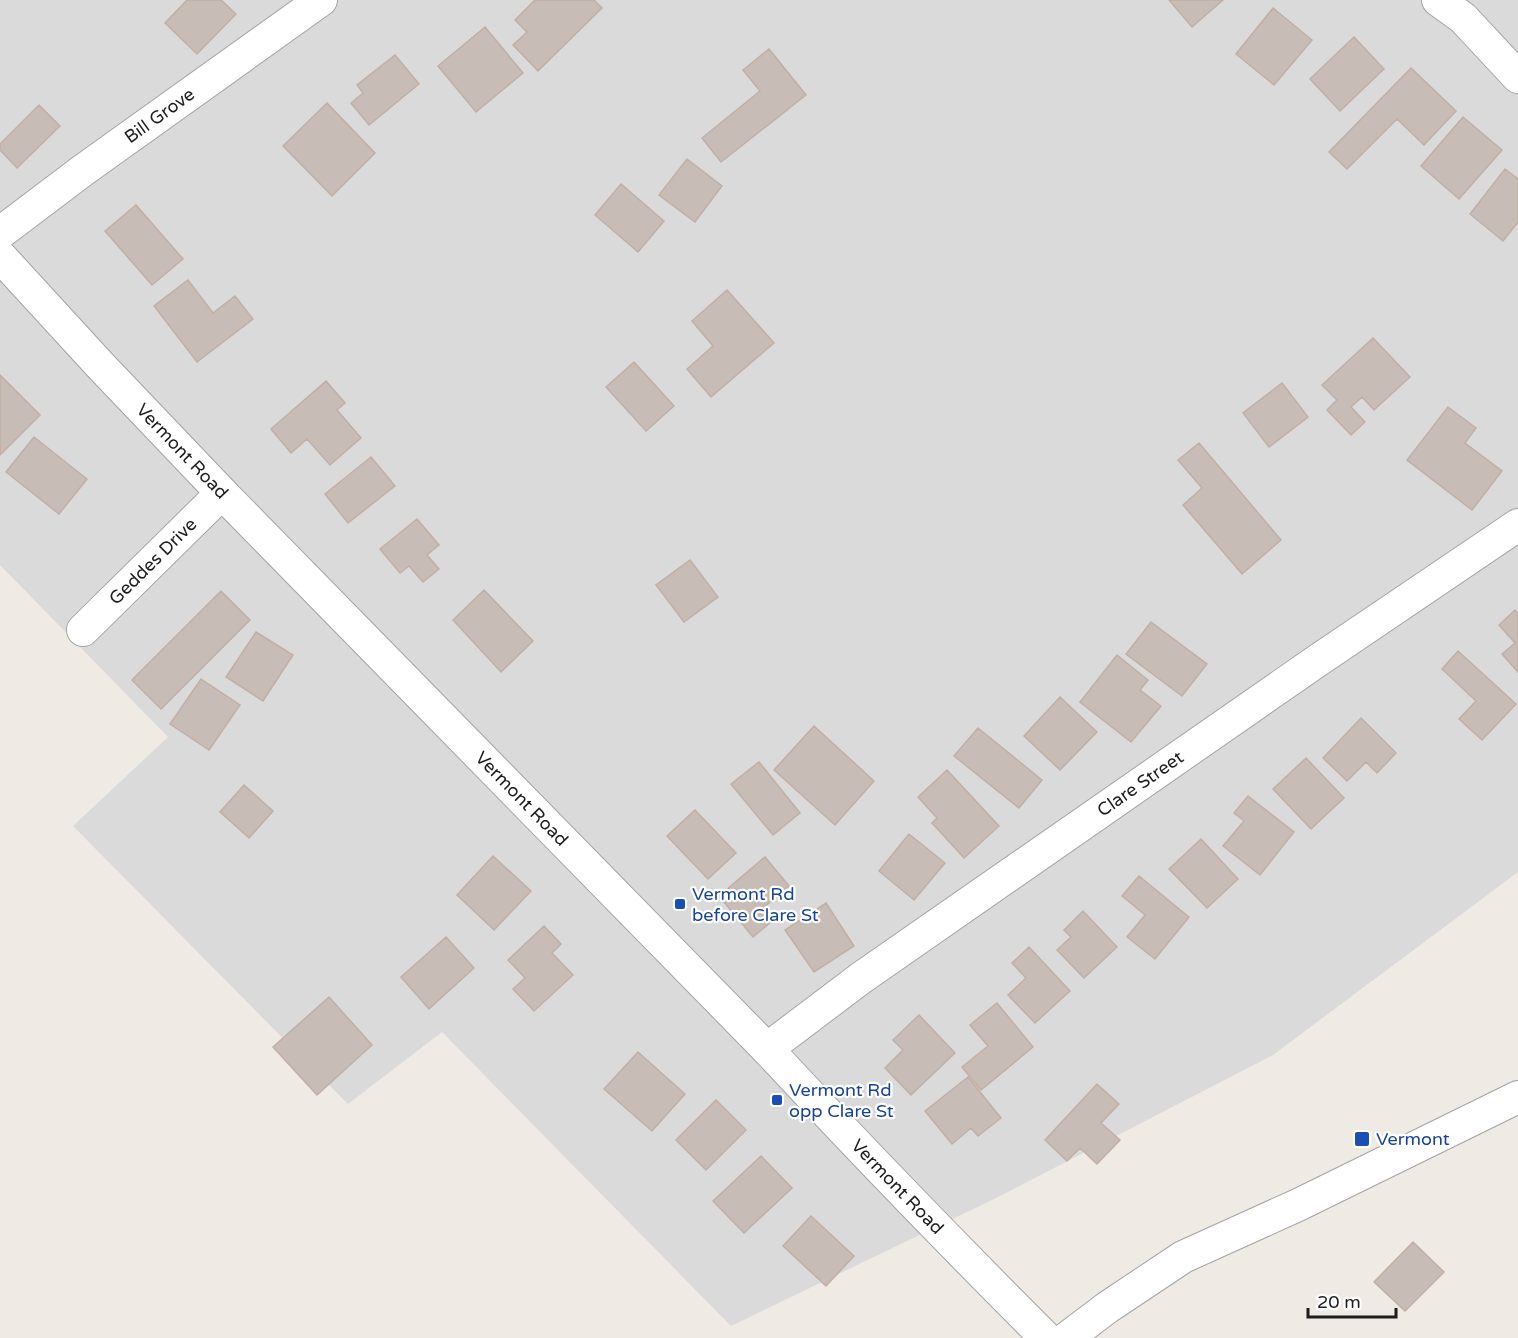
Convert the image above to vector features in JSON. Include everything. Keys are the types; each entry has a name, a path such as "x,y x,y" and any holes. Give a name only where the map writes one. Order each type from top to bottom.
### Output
{"street":[{"name":"Bill Grove","path":"0,233 82,171 321,0"},
{"path":"1438,0 1463,18 1518,77"},
{"name":"Vermont Road","path":"0,256 99,364 222,492 1046,1338"},
{"name":"Geddes Drive","path":"82,630 222,492"},
{"name":"Clare Street","path":"767,1049 861,978 1314,663 1518,525"},
{"path":"1066,1338 1108,1306 1183,1257 1298,1205 1518,1096"}],"shaded area":[{"path":"0,0 1518,0 1518,872 1273,1055 996,1198 731,1326 442,1032 348,1104 73,826 168,737 0,565"}],"building":[{"path":"187,0 221,0 236,14 197,54 165,23"},
{"path":"535,0 594,0 602,8 538,71 513,45 527,32 515,20"},
{"path":"1169,0 1223,0 1192,27"},
{"path":"1273,8 1312,40 1274,85 1236,54"},
{"path":"485,27 523,73 476,112 438,66"},
{"path":"1354,37 1384,69 1340,111 1310,79"},
{"path":"769,49 806,95 721,162 702,138 760,91 743,70"},
{"path":"395,55 419,84 369,125 351,103 363,93 357,85"},
{"path":"1411,68 1456,111 1424,145 1397,119 1347,169 1329,152"},
{"path":"327,103 375,153 332,196 283,146"},
{"path":"39,105 60,126 17,168 0,150 0,144"},
{"path":"1463,117 1502,150 1459,199 1421,166"},
{"path":"687,159 722,186 695,222 659,195"},
{"path":"1505,169 1518,179 1518,222 1503,241 1470,214"},
{"path":"621,184 664,221 638,252 595,215"},
{"path":"136,205 183,259 152,285 105,231"},
{"path":"188,280 213,313 235,296 253,319 197,362 154,306"},
{"path":"727,290 774,343 711,397 687,369 713,346 692,321"},
{"path":"1373,338 1410,377 1374,410 1362,397 1351,407 1365,422 1351,435 1327,410 1337,400 1322,385"},
{"path":"634,362 674,406 646,431 606,387"},
{"path":"0,375 40,415 0,455"},
{"path":"326,381 345,403 337,410 361,438 330,465 307,439 291,453 271,429"},
{"path":"1282,383 1308,417 1269,447 1243,413"},
{"path":"1448,407 1476,428 1465,443 1502,471 1472,510 1407,460"},
{"path":"34,437 87,479 59,514 6,472"},
{"path":"1199,443 1281,540 1242,574 1183,505 1202,488 1178,460"},
{"path":"371,457 395,486 348,523 325,494"},
{"path":"417,519 439,545 427,555 439,569 423,582 409,566 400,573 380,549"},
{"path":"690,560 718,597 684,622 656,585"},
{"path":"484,590 533,641 501,672 453,620"},
{"path":"221,591 250,620 161,709 132,680"},
{"path":"1515,610 1518,614 1518,672 1502,654 1515,643 1499,625"},
{"path":"1151,622 1207,664 1182,696 1126,654"},
{"path":"256,632 293,655 263,701 226,677"},
{"path":"1458,651 1516,704 1482,740 1459,719 1476,701 1442,669"},
{"path":"1117,655 1148,680 1140,690 1161,706 1131,742 1080,702"},
{"path":"201,679 240,705 209,750 170,724"},
{"path":"1060,697 1097,732 1060,770 1024,736"},
{"path":"1361,718 1396,753 1377,773 1366,762 1347,781 1323,758"},
{"path":"814,726 874,781 835,825 774,770"},
{"path":"978,728 1042,780 1019,808 954,756"},
{"path":"1306,758 1344,798 1311,829 1273,789"},
{"path":"759,762 800,813 773,835 731,784"},
{"path":"947,770 999,826 964,858 932,823 937,818 918,797"},
{"path":"244,785 273,811 249,838 220,812"},
{"path":"1248,796 1294,832 1260,875 1223,846 1244,821 1234,813"},
{"path":"695,810 736,853 708,879 667,836"},
{"path":"909,834 945,863 914,900 879,871"},
{"path":"1201,839 1238,879 1207,908 1169,869"},
{"path":"493,856 531,891 494,930 457,895"},
{"path":"765,857 789,886 762,909 772,921 753,937 719,896"},
{"path":"1139,876 1189,917 1155,959 1127,937 1145,915 1122,896"},
{"path":"826,903 854,946 814,972 785,930"},
{"path":"1083,911 1117,947 1084,978 1057,950 1071,937 1064,930"},
{"path":"544,926 561,944 552,953 573,975 534,1011 513,989 525,978 508,960"},
{"path":"446,937 474,968 429,1009 401,977"},
{"path":"1029,947 1070,991 1035,1023 1008,995 1026,978 1012,963"},
{"path":"329,997 372,1045 317,1095 273,1047"},
{"path":"997,1003 1033,1047 981,1090 962,1067 988,1046 970,1025"},
{"path":"919,1015 955,1053 911,1095 885,1068 903,1050 893,1040"},
{"path":"638,1052 685,1094 652,1131 604,1089"},
{"path":"968,1077 1001,1118 978,1136 971,1128 952,1144 925,1111"},
{"path":"1097,1084 1119,1104 1101,1123 1120,1140 1097,1164 1080,1148 1067,1161 1045,1140"},
{"path":"716,1100 746,1130 706,1170 676,1140"},
{"path":"761,1156 792,1188 744,1233 713,1201"},
{"path":"811,1216 854,1256 826,1286 783,1246"},
{"path":"1413,1242 1444,1272 1405,1311 1374,1282"}],"place":[{"name":"Vermont Rd before Clare St","path":"680,904"},
{"name":"Vermont Rd opp Clare St","path":"777,1100"},
{"name":"Vermont","path":"1362,1139"}]}
